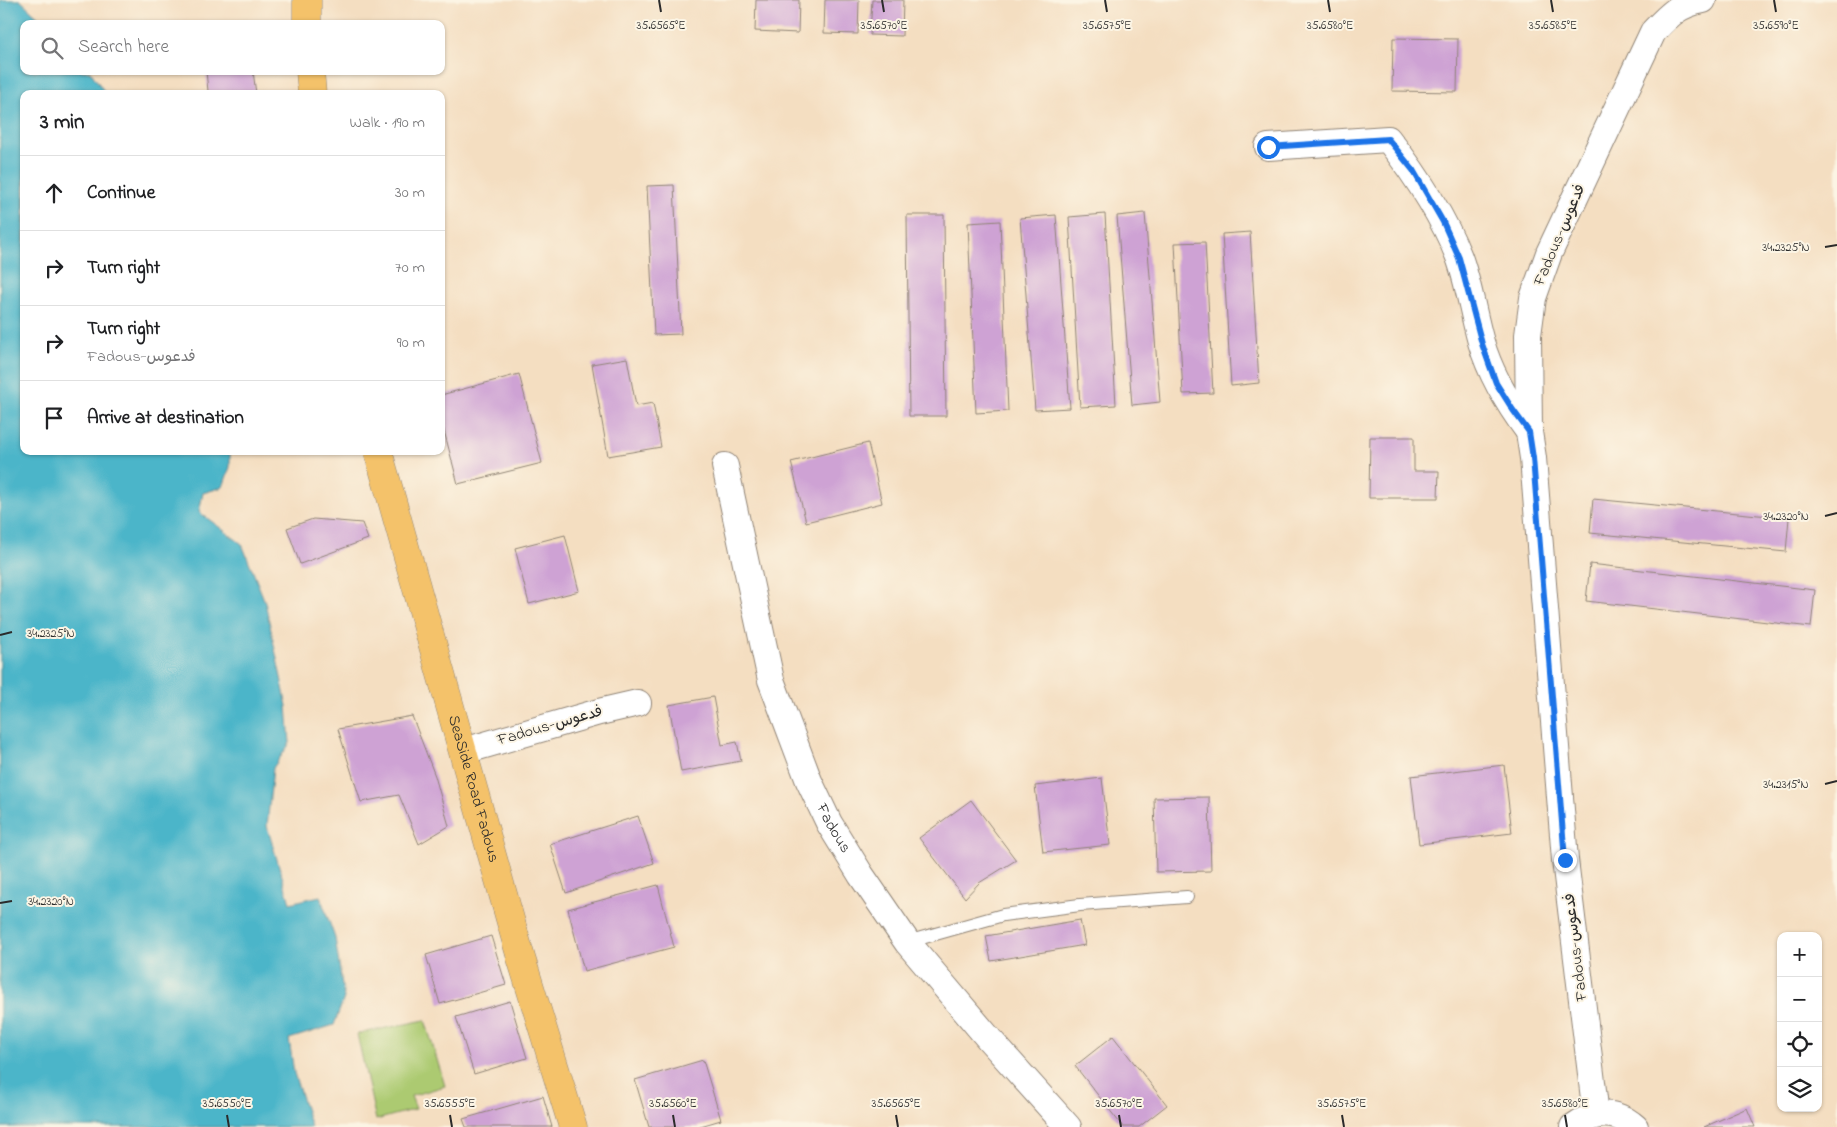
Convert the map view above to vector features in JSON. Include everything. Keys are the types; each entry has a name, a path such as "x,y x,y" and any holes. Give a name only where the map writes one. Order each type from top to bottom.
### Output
{"main road":[{"path":"306,0 308,20"},
{"path":"310,75 312,90"},
{"name":"SeaSide Road Fadous","path":"379,455 521,958 573,1127"}],"street":[{"name":"Fadous-فدعوس","path":"1596,1115 1565,860 1533,458 1529,432 1528,335 1533,298 1549,252 1654,32 1668,16 1687,3 1703,0"},
{"path":"1268,147 1388,139 1413,170 1443,222 1459,258 1482,344 1496,383 1529,432"},
{"name":"Fadous","path":"725,466 771,680 795,746 829,823 861,875 907,942 990,1040 1068,1127"},
{"name":"Fadous-فدعوس","path":"464,751 599,712 638,704"},
{"path":"1573,1127 1585,1118 1612,1114 1624,1119 1635,1127"}],"lane":[{"path":"907,942 1003,915 1080,905 1186,897"}],"green space":[{"path":"425,1020 445,1086 411,1096 416,1109 376,1120 357,1034"}],"water":[{"path":"0,0 20,0 42,20 20,20 20,75 93,75 103,90 20,90 20,455 230,455 230,467 223,487 203,493 199,512 242,544 265,602 287,706 290,743 273,768 267,826 290,903 320,896 335,938 344,998 334,1025 289,1039 294,1073 311,1127 0,1127"}],"building":[{"path":"756,0 799,0 798,33 755,31"},
{"path":"825,0 859,0 858,34 824,33"},
{"path":"872,0 903,0 902,36 870,35"},
{"path":"1393,38 1458,39 1457,92 1392,91"},
{"path":"206,75 254,75 255,90 208,90"},
{"path":"674,185 681,334 654,335 647,186"},
{"path":"1145,213 1160,402 1132,405 1117,216"},
{"path":"1105,214 1116,405 1080,407 1069,217"},
{"path":"907,215 944,215 946,416 909,416"},
{"path":"1056,215 1070,408 1035,410 1020,218"},
{"path":"1000,221 1008,411 976,413 968,223"},
{"path":"1250,232 1259,383 1231,386 1222,234"},
{"path":"1205,242 1213,393 1183,394 1175,243"},
{"path":"627,358 636,406 653,403 661,447 608,456 592,364"},
{"path":"519,374 542,463 458,484 445,434 445,394"},
{"path":"1370,437 1414,437 1414,471 1439,471 1438,498 1369,498"},
{"path":"868,443 882,503 806,522 791,462"},
{"path":"1593,499 1789,518 1786,552 1590,533"},
{"path":"313,519 362,523 368,539 300,564 287,528"},
{"path":"565,535 579,591 529,604 515,548"},
{"path":"1590,564 1815,590 1811,627 1586,601"},
{"path":"713,697 722,745 737,742 741,761 681,772 669,705"},
{"path":"412,716 435,776 449,826 419,844 399,795 361,802 338,729"},
{"path":"1504,765 1512,833 1419,844 1411,776"},
{"path":"1102,778 1110,845 1043,852 1035,786"},
{"path":"1209,797 1211,871 1156,872 1154,798"},
{"path":"971,800 1016,860 979,883 965,898 919,838"},
{"path":"638,816 654,863 566,893 550,844"},
{"path":"658,885 674,947 584,971 568,909"},
{"path":"1080,920 1085,945 991,961 986,936"},
{"path":"491,936 506,985 440,1004 426,955"},
{"path":"510,1001 527,1058 474,1074 456,1017"},
{"path":"1113,1036 1167,1105 1139,1127 1123,1127 1075,1066"},
{"path":"703,1060 721,1120 697,1127 649,1127 635,1080"},
{"path":"543,1096 552,1127 466,1127 463,1119"},
{"path":"1747,1108 1755,1127 1704,1127"}],"route":[{"path":"1268,147 1388,139 1413,170 1443,222 1459,258 1482,344 1496,383 1529,432 1533,458 1565,860"}]}
